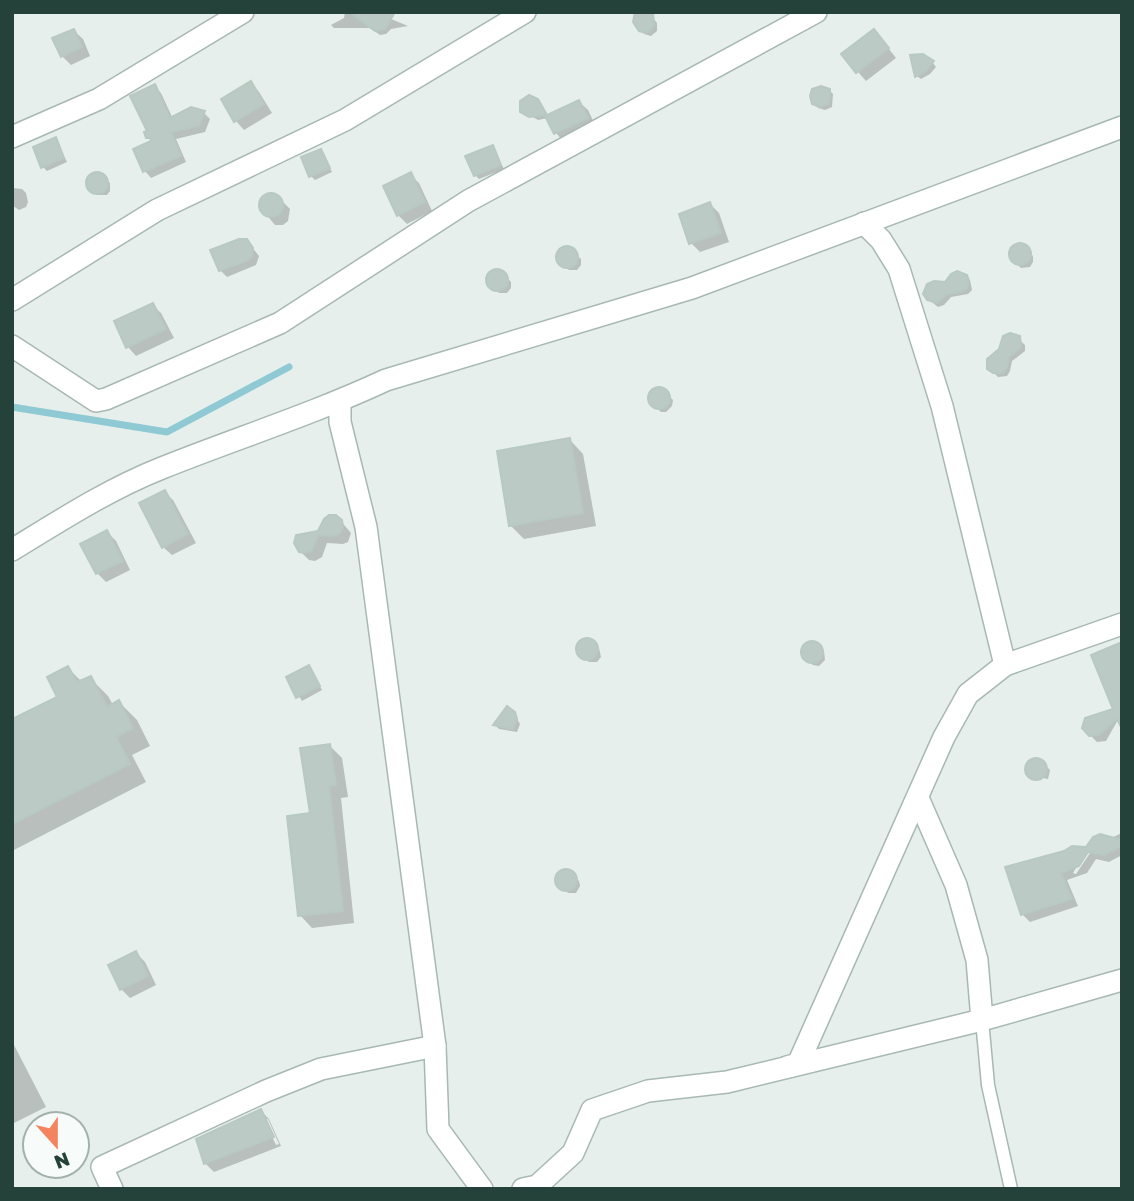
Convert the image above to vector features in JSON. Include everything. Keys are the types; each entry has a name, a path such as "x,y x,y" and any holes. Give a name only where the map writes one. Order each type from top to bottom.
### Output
{"street":[{"path":"12,138 99,99 243,12"},
{"path":"12,300 158,210 345,120 525,12"},
{"path":"12,346 96,401 106,399 280,323 468,201 816,12"},
{"path":"12,550 79,509 160,469 340,402 386,380 692,288 1122,127"},
{"path":"864,223 881,240 899,269 938,394 1005,665"},
{"path":"340,402 340,422 366,527 435,1046 438,1129 482,1189"},
{"path":"727,1082 798,1064 944,737 968,694 1005,665 1122,624"},
{"path":"918,798 956,885 977,960 982,1020"},
{"path":"523,1189 537,1186 573,1153 592,1110 648,1091 727,1082 982,1020 1122,980"},
{"path":"112,1189 102,1167 266,1091 321,1069 435,1046"}],"lane":[{"path":"982,1020 988,1085 1010,1189"}],"building":[{"path":"349,12 395,12 385,29 375,31"},
{"path":"635,12 653,12 654,26 647,33 639,31 633,22"},
{"path":"74,29 82,47 61,57 52,38"},
{"path":"874,29 889,48 856,73 841,54"},
{"path":"923,54 934,61 926,71 915,77 910,55"},
{"path":"251,81 264,104 234,122 221,99"},
{"path":"155,84 170,118 191,107 205,111 199,126 171,132 181,156 143,172 133,149 151,141 146,138 144,132 147,131 130,96"},
{"path":"821,86 830,89 830,98 828,104 820,107 812,104 810,96 812,89"},
{"path":"529,95 538,99 547,115 529,117 520,112 520,101"},
{"path":"579,100 588,118 554,134 545,116"},
{"path":"56,137 64,158 41,168 33,147"},
{"path":"493,145 501,165 474,176 465,156"},
{"path":"321,149 330,168 309,177 301,157"},
{"path":"97,172 105,175 108,183 105,191 97,194 89,191 86,183 89,175"},
{"path":"411,172 425,202 397,216 383,186"},
{"path":"271,193 282,200 283,205 276,216 271,217 260,210 259,205 266,194"},
{"path":"710,202 721,233 689,244 679,214"},
{"path":"239,239 247,239 253,248 252,256 247,261 219,271 210,250"},
{"path":"1020,243 1028,246 1031,254 1028,262 1020,265 1012,262 1009,254 1012,246"},
{"path":"567,246 575,249 578,257 575,265 567,268 559,265 556,257 559,249"},
{"path":"497,269 505,272 508,280 505,288 497,291 489,288 486,280 489,272"},
{"path":"957,271 967,275 967,288 961,292 947,294 937,303 927,300 923,294 927,284 934,281 945,282"},
{"path":"153,303 166,329 126,348 114,321"},
{"path":"1010,333 1020,336 1021,347 1009,357 1003,373 993,373 987,369 987,359 999,349 1003,336"},
{"path":"659,387 667,390 670,398 667,406 659,409 651,406 648,398 651,390"},
{"path":"570,438 583,513 509,526 497,451"},
{"path":"165,490 188,534 162,548 139,503"},
{"path":"329,515 336,515 342,520 340,533 334,536 318,535 312,550 299,552 294,543 296,535 318,531"},
{"path":"107,530 123,561 96,574 80,544"},
{"path":"587,638 595,641 598,649 595,657 587,660 579,657 576,649 579,641"},
{"path":"812,641 820,644 823,652 820,660 812,663 804,660 801,652 804,644"},
{"path":"1122,642 1122,729 1117,719 1099,735 1089,736 1082,728 1085,718 1113,709 1091,655"},
{"path":"309,665 320,686 296,698 286,677"},
{"path":"68,666 77,682 91,676 107,707 119,700 133,728 116,737 130,764 12,824 12,719 57,697 47,677"},
{"path":"507,706 515,712 517,719 513,729 493,725"},
{"path":"330,744 336,785 329,786 343,911 298,916 287,816 310,813 300,748"},
{"path":"1036,758 1044,761 1047,769 1044,777 1036,780 1028,777 1025,769 1028,761"},
{"path":"1100,834 1122,840 1122,846 1104,855 1088,852 1079,866 1061,873 1072,899 1021,915 1005,867 1064,851 1072,846 1086,847 1093,837"},
{"path":"566,869 574,872 577,880 574,888 566,891 558,888 555,880 558,872"},
{"path":"136,951 148,976 120,990 108,965"},
{"path":"261,1109 274,1137 204,1164 196,1139"}],"waterway":[{"path":"12,407 167,432 289,367"}]}
